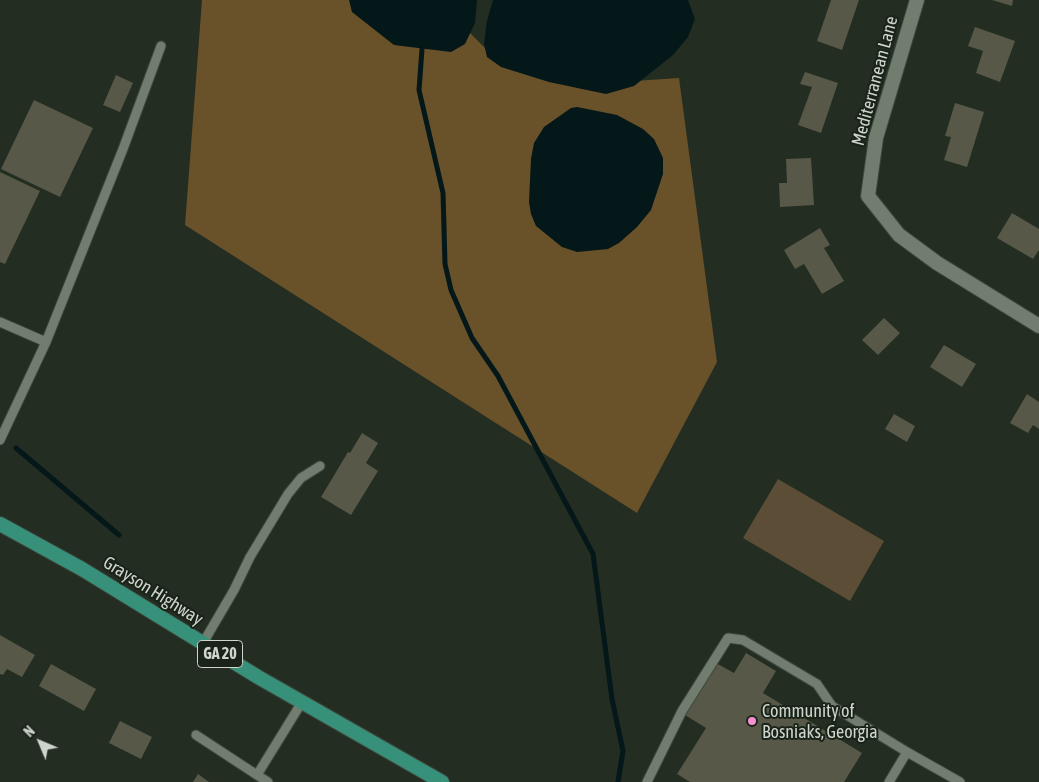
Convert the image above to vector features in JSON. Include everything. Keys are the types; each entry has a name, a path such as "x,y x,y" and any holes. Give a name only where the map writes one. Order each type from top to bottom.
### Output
{"main road":[{"name":"Grayson Highway","path":"0,524 82,569 302,702 442,782"}],"street":[{"name":"Mediterranean Lane","path":"917,0 876,138 868,196 899,235 937,263 1039,326"}],"lane":[{"path":"0,440 46,342 123,149 161,46"},
{"path":"0,322 46,342"},
{"path":"203,643 234,590 250,557 288,494 301,478 320,466"},
{"path":"647,782 682,711 728,638 743,640 817,684 832,706 960,782"},
{"path":"258,775 302,702"},
{"path":"196,736 268,782"},
{"path":"889,782 907,752"}],"shaded area":[{"path":"202,0 359,0 466,29 490,53 573,85 679,78 717,362 637,513 185,225"},
{"path":"349,0 477,0 475,23 465,44 451,52 394,45 352,12"},
{"path":"493,0 688,0 695,19 688,37 673,55 634,86 606,94 549,82 501,67 487,57 484,44 487,21"},
{"path":"577,107 617,115 643,129 654,139 663,158 663,174 651,210 637,227 619,243 608,249 577,252 562,247 536,226 531,214 529,202 531,159 534,143 544,127 571,108"},
{"path":"778,479 884,541 850,601 743,538"}],"building":[{"path":"831,0 859,0 842,50 817,41"},
{"path":"992,0 1013,0 1012,6"},
{"path":"975,27 1015,41 1000,82 976,73 983,51 968,46"},
{"path":"805,72 838,83 821,133 798,125 812,87 800,84"},
{"path":"116,75 133,83 120,112 103,105"},
{"path":"34,100 93,128 60,197 1,169"},
{"path":"955,103 984,112 967,167 944,160 951,137 945,136"},
{"path":"811,158 814,205 780,207 779,183 787,183 786,159"},
{"path":"0,172 40,191 5,264 0,262"},
{"path":"1012,213 1039,229 1039,250 1033,259 997,238"},
{"path":"820,228 830,245 824,248 844,281 822,294 804,264 795,269 784,250"},
{"path":"884,318 900,333 878,355 862,340"},
{"path":"944,345 976,364 962,387 930,367"},
{"path":"1027,394 1039,402 1039,429 1033,425 1028,433 1010,423"},
{"path":"894,414 915,426 907,442 885,429"},
{"path":"362,433 378,443 366,463 378,471 351,515 321,497 348,452 350,453"},
{"path":"0,635 35,655 22,677 7,669 3,675 0,674"},
{"name":"Community of Bosniaks, Georgia","path":"746,653 776,671 763,693 862,753 844,782 690,782 677,774 706,728 685,715 716,663 734,673"},
{"path":"51,664 96,689 84,711 39,686"},
{"path":"120,721 152,737 141,759 109,743"},
{"path":"198,774 209,782 193,782"}],"waterway":[{"path":"422,49 419,90 443,193 445,264 451,290 472,338 498,376 593,554 612,699 623,751 618,782"},
{"path":"16,448 119,535"}],"place":[{"name":"Community of Bosniaks, Georgia","path":"752,721"}]}
